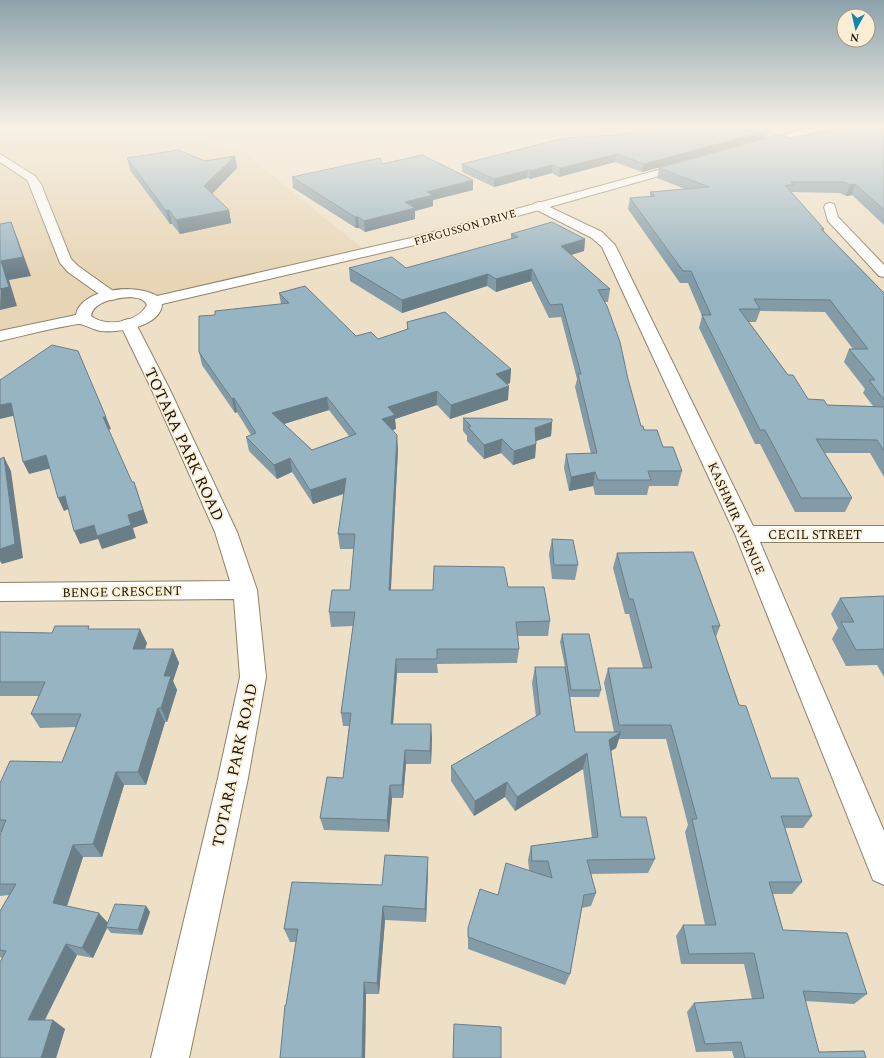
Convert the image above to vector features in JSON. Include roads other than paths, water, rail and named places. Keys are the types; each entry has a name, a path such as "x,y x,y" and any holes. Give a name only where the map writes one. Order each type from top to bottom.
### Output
{"street":[{"path":"30,177 36,184 65,260 73,270 103,289 111,296"},
{"name":"FERGUSSON DRIVE","path":"154,301 398,245 642,177"},
{"name":"KASHMIR AVENUE","path":"539,206 597,235 608,245 746,534 884,870"},
{"path":"830,208 832,218 884,273"},
{"path":"130,293 141,294 154,301 155,305 150,314 128,324 104,327 87,322 83,318 84,311 88,306 111,296 130,293"},
{"path":"0,336 83,318"},
{"name":"TOTARA PARK ROAD","path":"128,324 160,388 226,532 245,590 253,677 233,778 170,1058"},
{"name":"CECIL STREET","path":"746,534 884,534"},
{"name":"BENGE CRESCENT","path":"0,592 245,590"}]}
